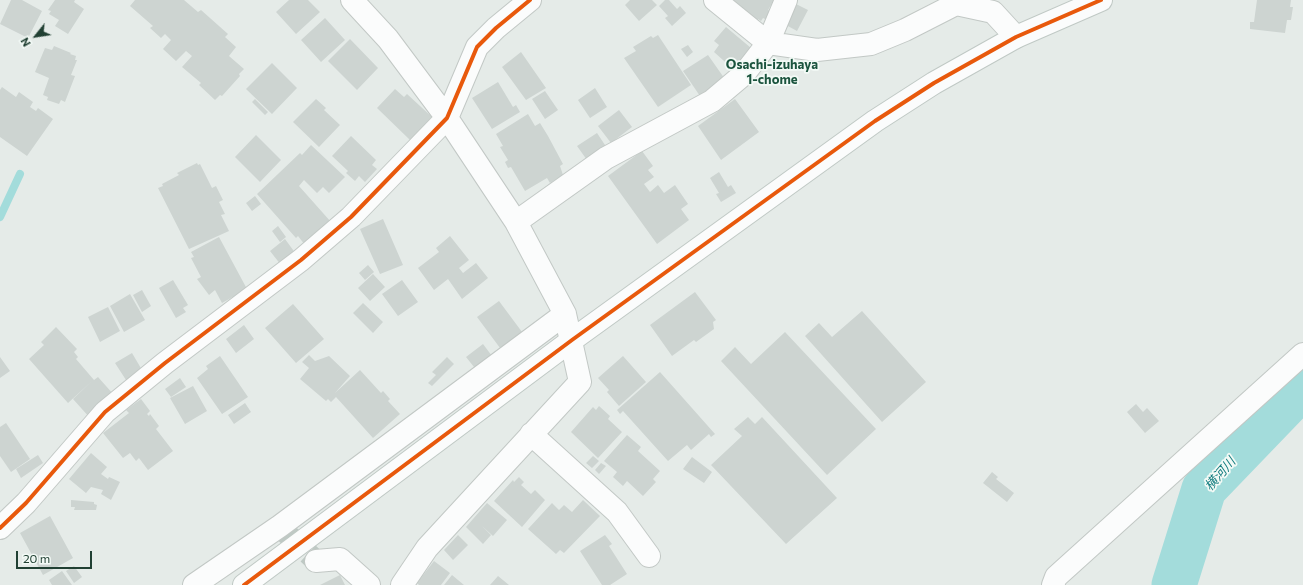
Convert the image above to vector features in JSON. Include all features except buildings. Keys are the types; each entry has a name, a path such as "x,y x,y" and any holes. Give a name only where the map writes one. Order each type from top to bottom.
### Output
{"street":[{"path":"352,0 388,39 447,118 516,222 565,314 572,340 580,382 427,548 402,585"},
{"path":"0,528 26,503 105,412 165,363 302,260 351,217 447,118 477,47 496,28 530,0"},
{"path":"715,0 768,43 817,50 871,44 905,30 956,4 993,12 1016,37"},
{"path":"516,222 606,158 712,102 744,74 768,43 786,0"},
{"path":"244,585 572,340 874,122 934,82 1016,37 1101,0"},
{"path":"194,585 282,529 565,314"},
{"path":"1053,585 1056,577 1303,354"},
{"path":"531,434 617,512 649,556"},
{"path":"316,561 340,559 368,585"}],"waterway":[{"path":"0,217 20,174"},
{"name":"横河川","path":"1174,585 1204,489 1303,386"}],"tunnel":[{"path":"284,531 316,561"}],"cycle path":[{"path":"0,528 26,503 105,412 165,363 301,260 351,217 447,118 477,47 496,28 530,0"},
{"path":"244,585 572,340 875,121 934,83 1016,37 1101,0"}],"district":[{"name":"Osachi-izuhaya 1-chome","path":"772,72"}]}
